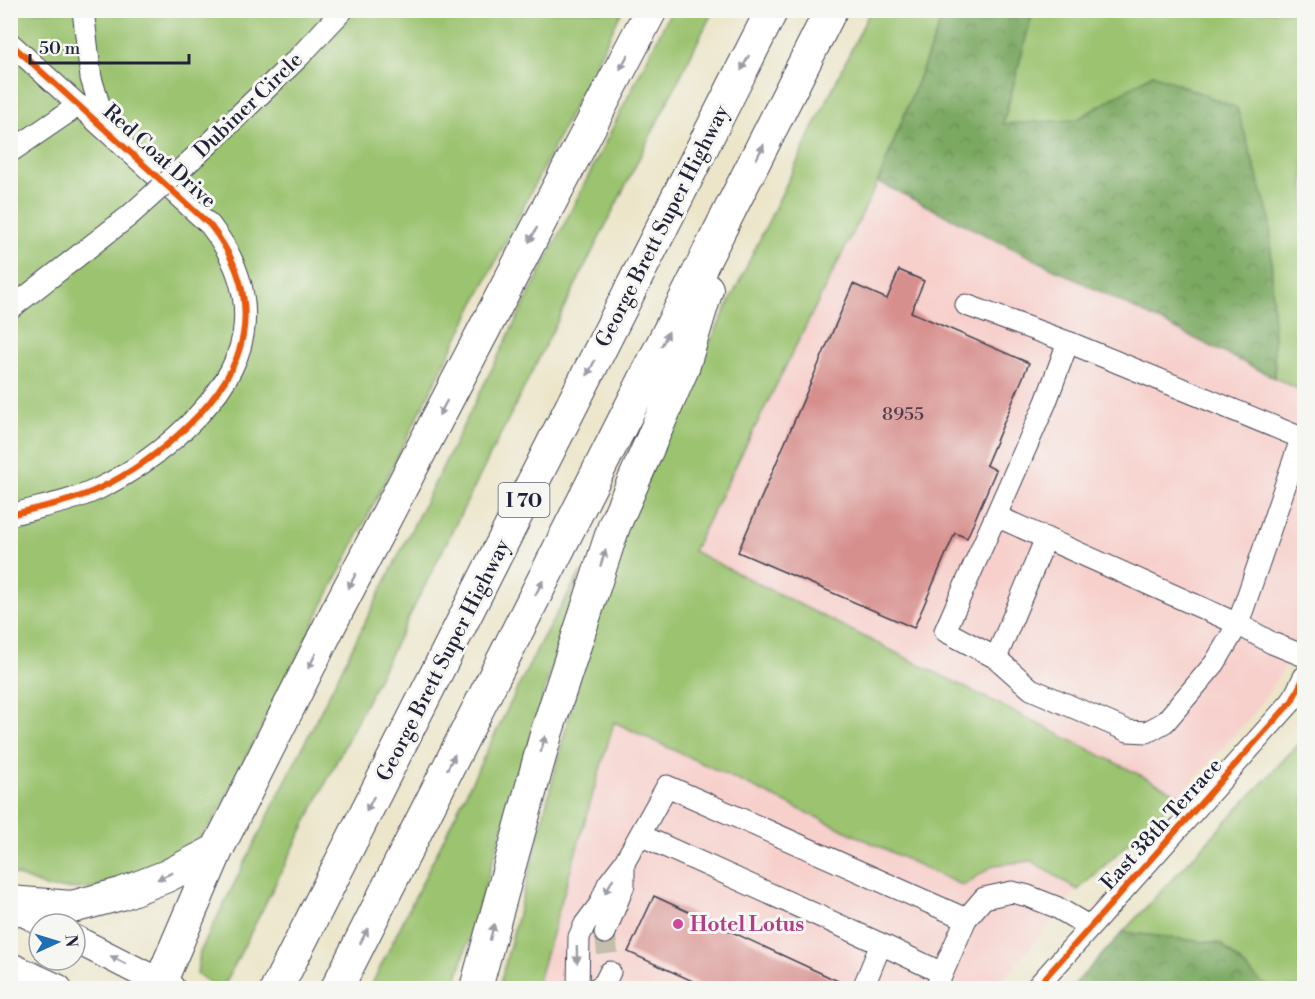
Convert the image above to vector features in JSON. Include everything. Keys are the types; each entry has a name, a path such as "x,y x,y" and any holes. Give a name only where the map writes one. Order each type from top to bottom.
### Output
{"highway":[{"path":"164,986 217,850 338,609 651,10"},
{"name":"George Brett Super Highway","path":"277,988 771,10"},
{"name":"I 70","path":"337,988 831,10"},
{"path":"476,988 547,730 614,526 683,368 733,205"},
{"path":"10,904 72,907 121,894 167,876 217,850"},
{"path":"10,976 22,988"}],"main road":[{"path":"10,904 27,913"},
{"path":"87,945 164,986"},
{"path":"10,966 58,988"}],"street":[{"path":"83,10 91,78 99,104 132,153"},
{"name":"Dubiner Circle","path":"10,309 129,216 209,144 299,57 343,10"},
{"name":"Red Coat Drive","path":"10,43 210,225 233,260 240,279 244,315 243,335 229,373 204,408 166,445 140,465 94,490 10,516"},
{"path":"10,152 79,105"},
{"path":"966,305 1068,342 1303,439 1238,624 1215,663 1165,722 1147,732 1128,731 1031,689 996,658 945,631 1046,402 1068,342"},
{"path":"996,516 1305,656"},
{"path":"996,658 1046,538"},
{"name":"East 38th Terrace","path":"1036,988 1292,701 1305,677"},
{"path":"578,988 579,937 667,786 966,920"},
{"path":"640,835 881,944 939,981 966,920 984,898 1012,892 1028,896 1056,907 1090,927"},
{"path":"605,933 624,885 624,863"},
{"path":"863,988 881,944"}],"shaded area":[{"path":"878,182 1304,392 1304,637 1257,710 1180,795 692,551"},
{"path":"614,722 962,886 994,865 1032,861 1078,890 996,988 536,988"}],"green space":[{"path":"11,11 622,11 216,817 190,852 92,889 48,888 11,873"},
{"path":"671,11 713,11 223,988 218,988 197,974 200,952"},
{"path":"870,11 945,11 878,182 693,551 1180,795 1078,890 1032,861 994,865 963,886 614,722 536,988 499,988 602,588 670,425"},
{"path":"945,11 1033,11 1003,124 1076,120 1153,74 1237,108 1270,219 1275,378 878,182"},
{"path":"1033,11 1304,11 1304,392 1275,378 1270,219 1153,74 1076,121 1003,124"},
{"path":"581,572 454,988 370,988 542,639"},
{"path":"1304,738 1304,988 1267,988 1221,944 1123,932"},
{"path":"1123,932 1221,944 1267,988 1071,988"}],"building":[{"path":"899,270 924,281 911,312 1029,363 986,465 996,470 967,538 955,533 914,628 738,552 853,284 887,299"},
{"name":"Hotel Lotus","path":"654,896 851,987 708,988 628,952"}],"tunnel":[{"path":"605,933 610,972"}],"cycle path":[{"path":"10,43 210,225 219,237 238,276 245,320 236,359 224,383 207,405 166,446 143,463 88,494 10,515"},
{"path":"1036,988 1292,701 1304,677"}],"place":[{"name":"Hotel Lotus","path":"678,924"}]}
